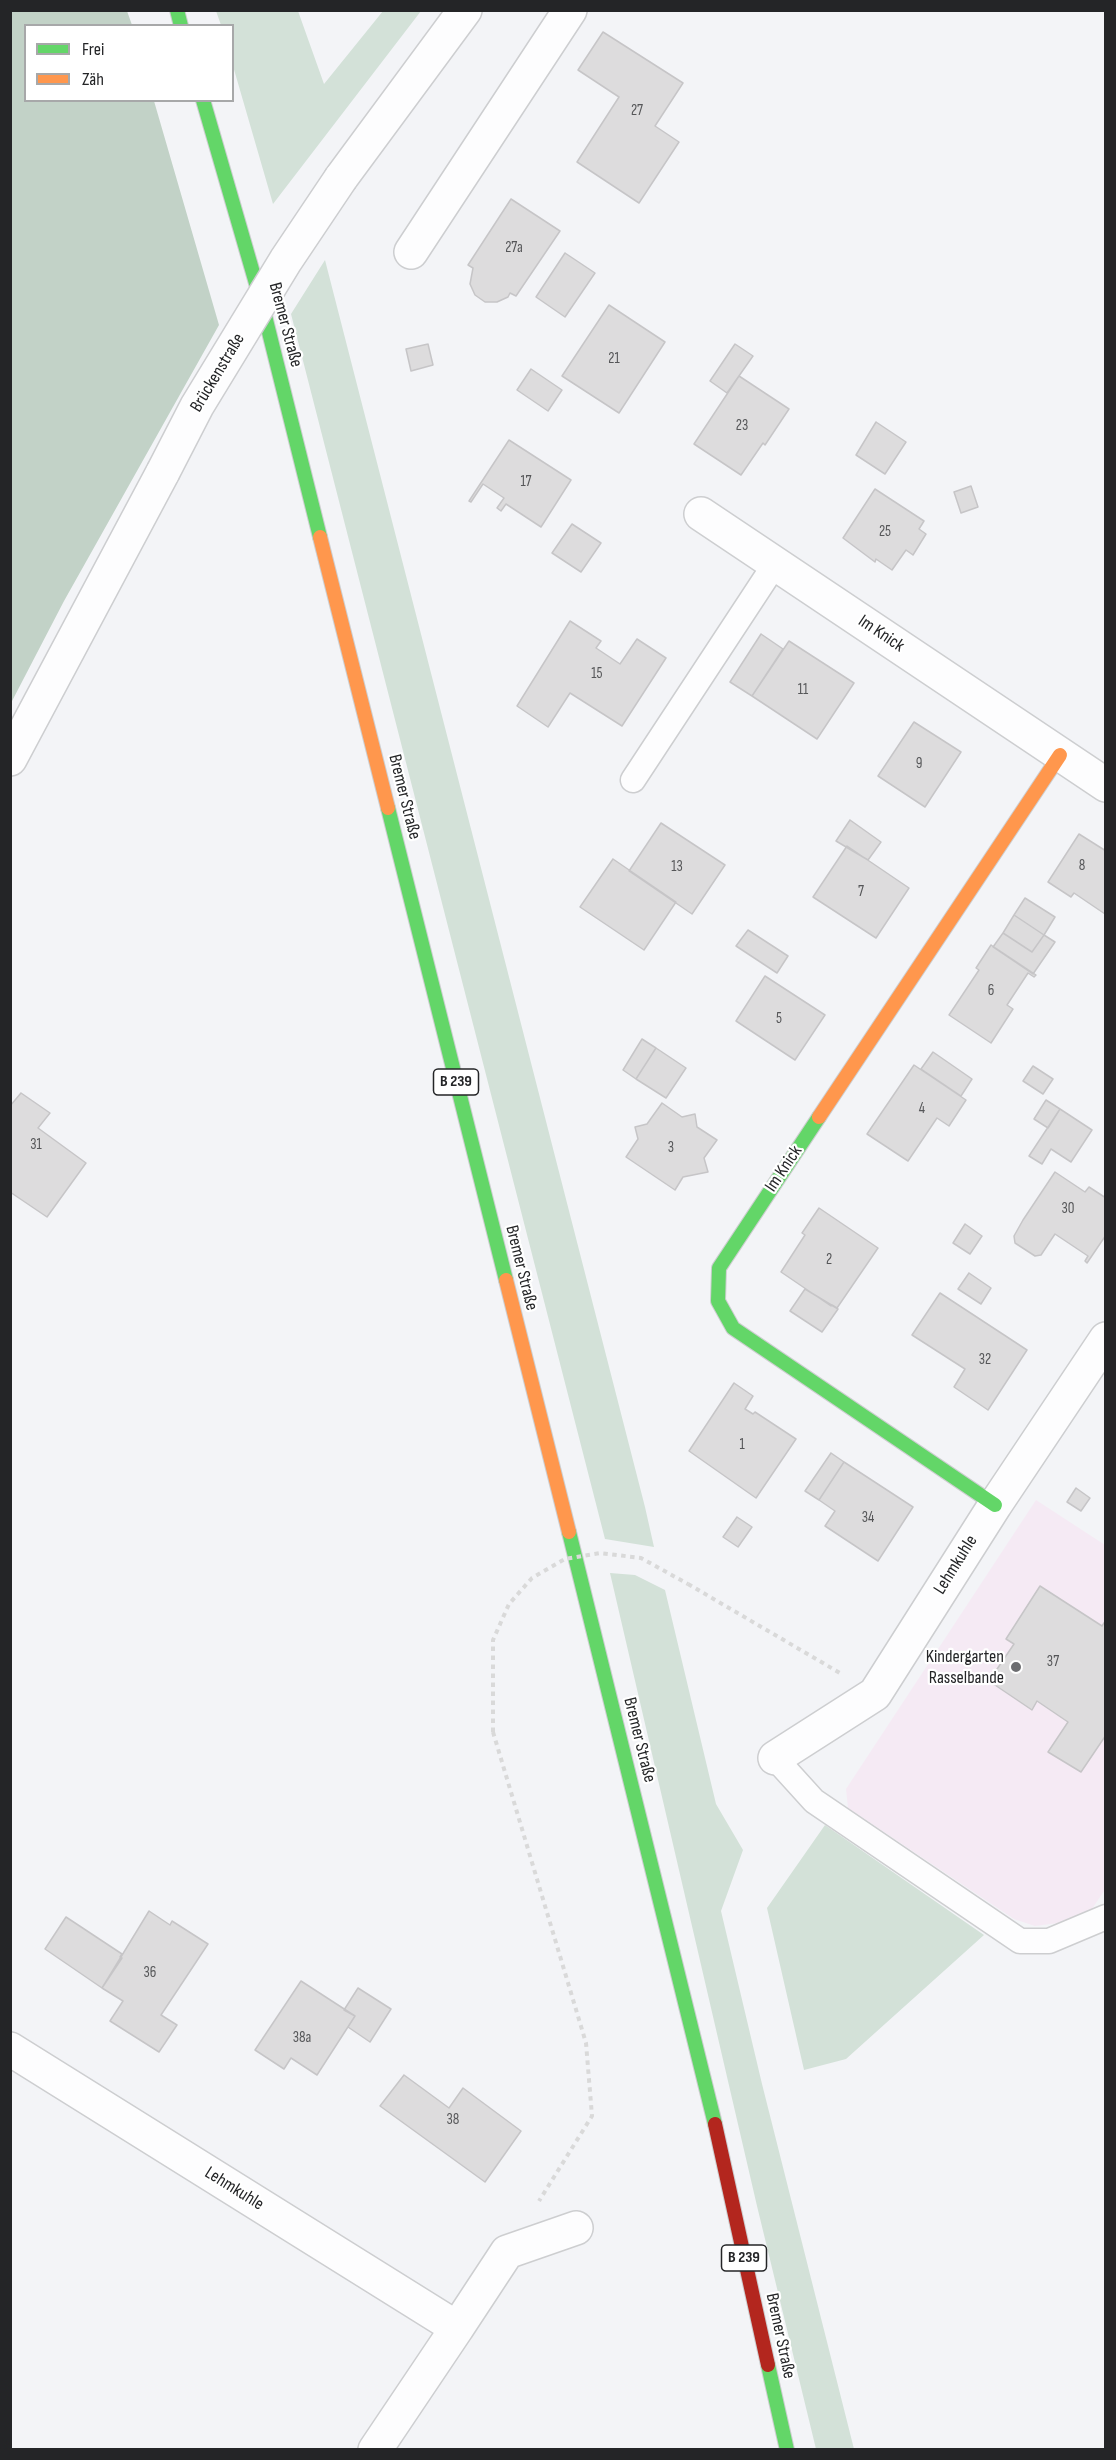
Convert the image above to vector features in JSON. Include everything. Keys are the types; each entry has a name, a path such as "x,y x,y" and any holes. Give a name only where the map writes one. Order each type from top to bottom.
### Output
{"main road":[{"name":"Bremer Straße","path":"204,102 265,316 702,2066 786,2450"},
{"name":"Im Knick","path":"995,1505 733,1328 718,1301 719,1268 1060,755"}],"street":[{"name":"Brückenstraße","path":"10,759 197,406 286,260 341,178 465,10"},
{"path":"411,252 570,10"},
{"name":"Im Knick","path":"701,514 1106,785"},
{"name":"Lehmkuhle","path":"775,1758 875,1694 995,1505 1106,1340"},
{"name":"Lehmkuhle","path":"10,2049 457,2328"},
{"path":"375,2450 507,2252 576,2228"}],"lane":[{"path":"633,780 775,564"},
{"path":"775,1758 814,1801 1020,1941 1049,1941 1106,1917"}],"path":[{"path":"537,2204 592,2116 586,2043 493,1732 493,1640 509,1604 532,1578 565,1559 600,1553 641,1558 875,1694"}],"shaded area":[{"path":"216,11 298,11 324,84 383,11 421,11 273,204 234,69 234,24 221,24"},
{"path":"325,260 654,1547 605,1539 291,314"},
{"name":"Kindergarten Rasselbande","path":"1036,1500 1105,1545 1106,1888 1092,1909 1058,1923 1035,1926 1014,1919 848,1808 846,1789"},
{"path":"610,1573 635,1575 665,1590 716,1804 743,1850 721,1911 854,2449 816,2449 757,2206"},
{"path":"825,1825 984,1935 846,2059 804,2070 767,1908"}],"green space":[{"path":"11,10 127,11 132,24 24,24 24,102 154,102 219,325 64,601 11,703"}],"building":[{"path":"603,32 683,83 655,126 679,142 639,203 577,162 619,97 578,70"},
{"path":"511,199 560,231 516,296 510,293 508,297 497,302 485,302 475,295 470,284 473,268 468,265"},
{"path":"565,253 595,273 565,317 536,297"},
{"path":"609,305 665,342 619,413 562,376"},
{"path":"428,344 433,365 411,371 406,349"},
{"path":"735,344 753,356 727,393 710,381"},
{"path":"531,369 562,390 548,411 517,390"},
{"path":"739,376 789,409 741,475 694,444"},
{"path":"876,422 906,442 885,474 856,455"},
{"path":"509,440 571,480 541,527 506,504 501,511 497,508 504,498 483,484 471,502 469,501"},
{"path":"971,486 978,507 961,513 954,492"},
{"path":"875,489 924,521 919,529 926,534 913,555 906,550 892,570 876,559 875,562 843,538"},
{"path":"572,524 601,543 581,572 552,553"},
{"path":"570,621 601,641 596,648 620,664 637,639 666,658 622,726 570,693 548,727 517,706"},
{"path":"761,634 783,649 752,696 730,682"},
{"path":"789,641 854,683 817,739 752,696"},
{"path":"914,722 961,752 925,807 878,776"},
{"path":"850,820 881,842 868,860 836,841"},
{"path":"661,823 725,865 692,914 629,871"},
{"path":"1079,834 1106,851 1105,919 1105,914 1074,893 1071,897 1048,882"},
{"path":"847,846 909,888 876,938 813,897"},
{"path":"613,859 676,902 644,950 580,907"},
{"path":"1025,898 1055,917 1044,935 1014,915"},
{"path":"1014,915 1044,935 1032,952 1003,933"},
{"path":"748,930 788,956 777,973 736,946"},
{"path":"1003,933 1032,952 1044,935 1055,942 1033,974 993,947"},
{"path":"991,945 1036,975 1034,977 1028,973 1007,1005 1013,1009 991,1043 949,1015 979,970 976,968"},
{"path":"765,976 825,1015 795,1060 736,1021"},
{"path":"642,1039 656,1048 636,1079 623,1070"},
{"path":"656,1048 686,1068 666,1098 636,1079"},
{"path":"933,1052 972,1079 961,1096 921,1069"},
{"path":"914,1065 966,1100 949,1126 937,1118 908,1161 867,1134"},
{"path":"1033,1066 1053,1079 1043,1094 1023,1081"},
{"path":"21,1093 50,1113 38,1128 86,1163 47,1217 10,1192 10,1106"},
{"path":"1046,1100 1060,1109 1048,1128 1034,1119"},
{"path":"662,1103 682,1117 695,1114 697,1127 717,1140 704,1158 708,1172 683,1177 675,1190 626,1157 638,1139 635,1127 647,1124"},
{"path":"1060,1109 1092,1130 1071,1162 1051,1149 1042,1164 1029,1156"},
{"path":"1055,1172 1085,1192 1089,1187 1106,1198 1106,1235 1087,1263 1085,1261 1088,1256 1055,1234 1041,1255 1035,1256 1015,1243 1014,1236 1023,1220"},
{"path":"819,1208 878,1248 837,1308 781,1272 805,1235 802,1233"},
{"path":"965,1224 982,1236 970,1254 953,1243"},
{"path":"969,1273 991,1288 981,1304 958,1289"},
{"path":"805,1289 838,1309 822,1332 790,1311"},
{"path":"940,1293 1027,1350 988,1410 954,1387 965,1369 912,1335"},
{"path":"734,1383 753,1396 745,1409 753,1414 755,1412 796,1439 756,1498 689,1451"},
{"path":"831,1453 844,1462 819,1500 805,1491"},
{"path":"844,1462 913,1507 878,1561 825,1526 835,1511 819,1500"},
{"path":"1076,1488 1090,1498 1081,1511 1067,1502"},
{"path":"737,1517 752,1527 738,1547 723,1537"},
{"path":"1040,1586 1102,1626 1106,1620 1106,1735 1081,1772 1048,1752 1068,1722 1037,1701 1032,1710 989,1681 1014,1644 1006,1639"},
{"path":"149,1911 170,1925 172,1921 208,1944 161,2015 177,2025 159,2052 110,2021 123,2001 102,1988"},
{"path":"66,1917 122,1954 120,1957 122,1958 102,1988 45,1949"},
{"path":"301,1981 355,2016 317,2075 291,2058 284,2069 255,2050"},
{"path":"358,1988 391,2009 370,2042 348,2027 355,2016 344,2010"},
{"path":"404,2075 449,2108 463,2088 521,2131 485,2182 380,2106"}],"traffic: fast":[{"path":"177,10 180,24"},
{"path":"204,102 262,304 320,537"},
{"path":"388,808 506,1280"},
{"path":"819,1117 719,1268 718,1301 733,1328 995,1505"},
{"path":"569,1532 715,2124"},
{"path":"768,2365 787,2450"}],"traffic: slow":[{"path":"320,537 388,808"},
{"path":"819,1117 1060,755"},
{"path":"506,1280 569,1532"}],"traffic: jam":[{"path":"715,2124 768,2365"}],"place":[{"name":"Kindergarten Rasselbande","path":"1016,1667"}]}
